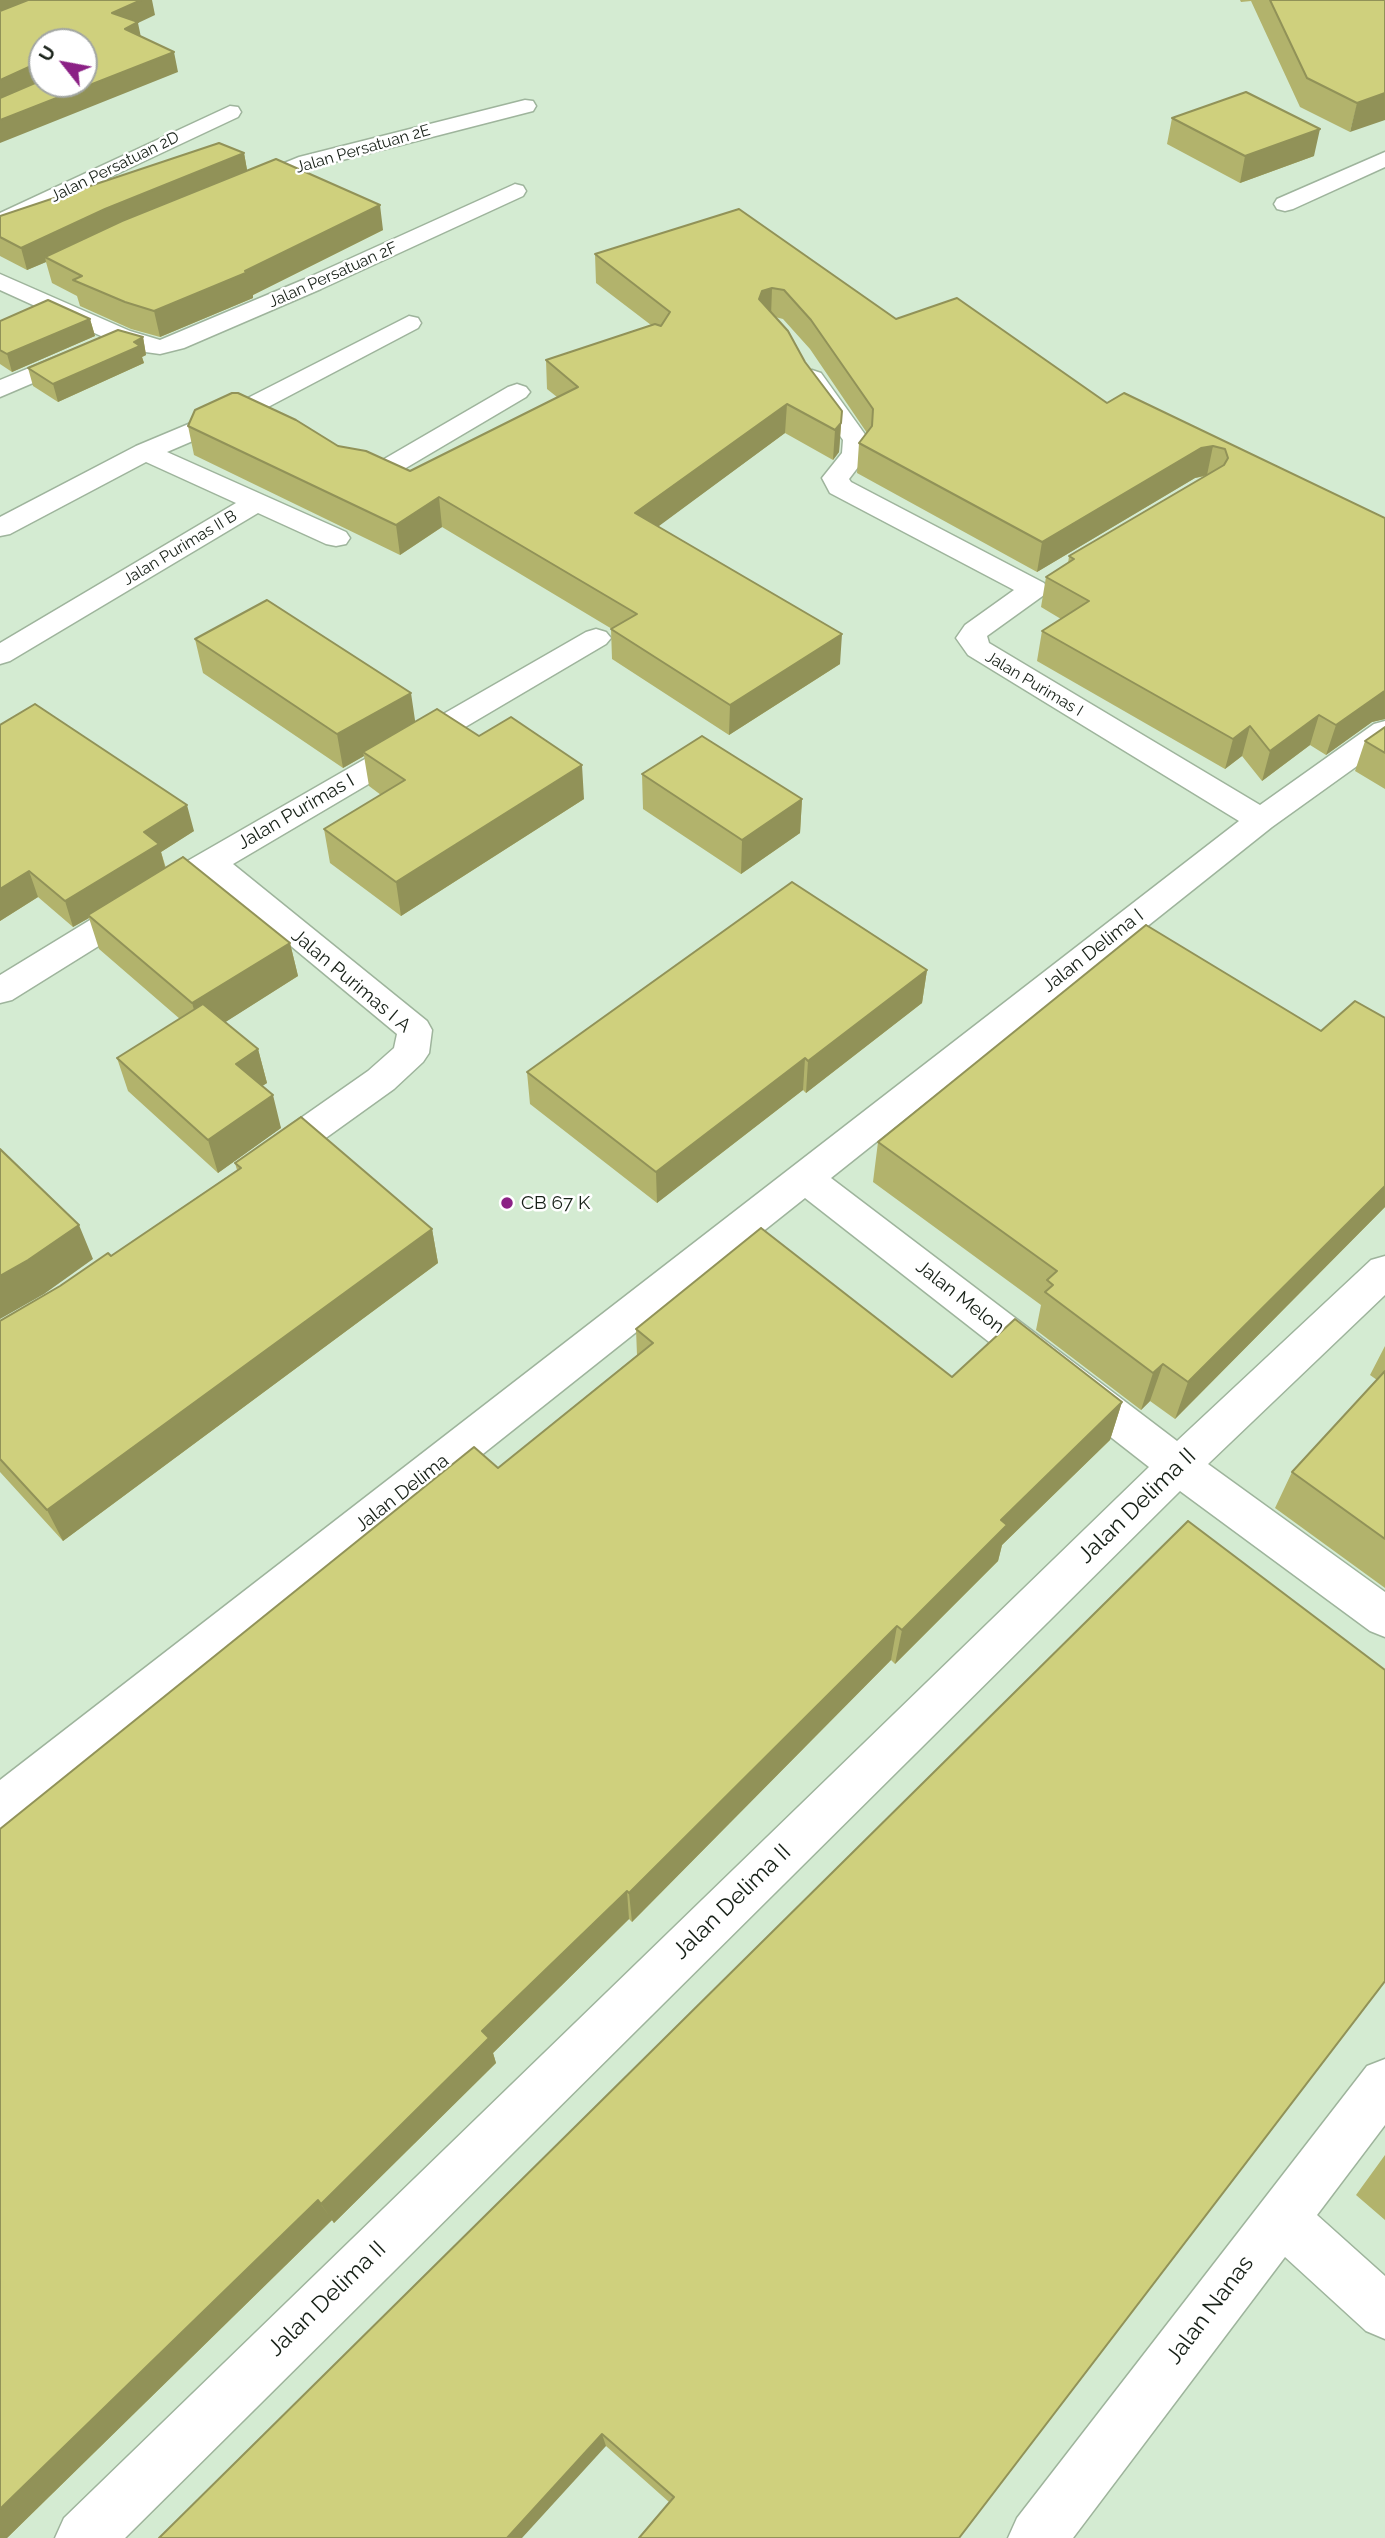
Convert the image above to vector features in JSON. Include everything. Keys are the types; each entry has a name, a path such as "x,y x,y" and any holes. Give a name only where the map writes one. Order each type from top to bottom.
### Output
{"street":[{"name":"Jalan Persatuan 2E","path":"232,193 307,162 524,106"},
{"name":"Jalan Persatuan 2D","path":"0,222 230,112"},
{"path":"1285,204 1385,159"},
{"name":"Jalan Persatuan 2F","path":"121,336 147,346 160,347 187,338 313,285 515,191"},
{"path":"7,284 37,277"},
{"path":"7,284 121,336"},
{"path":"0,528 145,452 233,412 242,411 409,323"},
{"path":"0,389 121,336"},
{"name":"Jalan Purimas I","path":"799,356 819,390 856,440 855,454 835,478 846,492 1045,583 975,631 971,638 978,649 1261,820"},
{"path":"323,449 358,469 380,471 517,392"},
{"path":"242,411 274,420"},
{"name":"Jalan Purimas II B","path":"145,452 256,503"},
{"path":"256,503 336,538"},
{"name":"Jalan Purimas II B","path":"0,655 256,503"},
{"name":"Jalan Purimas I","path":"0,991 210,862 596,638"},
{"name":"Jalan Delima I","path":"804,1177 1261,820 1385,731"},
{"name":"Jalan Purimas I A","path":"210,862 415,1030 411,1053 381,1080 248,1174"},
{"name":"Jalan Melon","path":"804,1177 1178,1466 1385,1617"},
{"name":"Jalan Delima","path":"0,1809 804,1177"},
{"name":"Jalan Delima II","path":"83,2538 1178,1466 1385,1270"},
{"name":"Jalan Nanas","path":"1037,2538 1385,2084"},
{"path":"1281,2218 1385,2312"}],"building":[{"path":"28,0 141,0 112,13 138,22 125,29 174,52 98,82 98,28 28,28 28,67 0,80 0,11"},
{"path":"1270,0 1385,0 1385,93 1357,103 1307,78"},
{"path":"28,86 28,98 56,98 0,120 0,98"},
{"path":"1246,92 1320,129 1245,156 1172,118"},
{"path":"219,143 244,153 105,209 21,248 0,237 0,216"},
{"path":"276,159 380,205 245,271 248,272 154,311 73,280 82,276 45,257 122,221"},
{"path":"739,209 896,319 957,298 1107,403 1124,393 1385,518 1385,691 1336,725 1319,715 1270,751 1250,726 1233,739 1042,631 1089,601 1046,577 1074,559 1069,556 1224,465 1228,458 1225,449 1213,446 1201,448 1042,542 859,443 872,426 873,409 811,320 784,290 772,288 762,291 759,299 788,331 805,362 842,411 841,423 835,430 787,404 635,513 842,634 730,705 611,629 637,614 439,497 396,525 188,426 195,410 232,393 238,393 296,420 338,446 366,451 410,471 578,387 546,360 655,324 661,326 670,312 595,254"},
{"path":"48,300 90,319 7,354 0,350 0,321"},
{"path":"118,330 143,337 134,342 140,346 53,384 28,368"},
{"path":"267,600 411,693 337,734 195,639"},
{"path":"35,704 187,805 144,832 159,844 65,901 29,871 0,889 0,725"},
{"path":"437,709 479,736 511,717 582,765 396,882 324,829 405,780 363,752"},
{"path":"1385,727 1385,753 1365,741"},
{"path":"702,736 802,799 742,840 642,774"},
{"path":"183,857 290,943 192,1003 88,915"},
{"path":"792,882 927,970 808,1061 805,1058 656,1172 527,1072"},
{"path":"1146,925 1321,1031 1355,1001 1385,1018 1385,1186 1188,1382 1163,1364 1153,1373 1045,1292 1053,1285 1047,1280 1057,1271 878,1142"},
{"path":"203,1004 258,1049 236,1064 273,1095 208,1140 117,1058"},
{"path":"301,1117 432,1229 47,1510 0,1459 0,1321 60,1286 108,1253 111,1256 241,1168 235,1163"},
{"path":"0,1149 79,1225 0,1276"},
{"path":"761,1228 952,1377 1015,1319 1122,1402 1001,1520 1007,1525 902,1630 897,1626 629,1893 627,1891 482,2031 489,2038 321,2204 318,2200 0,2509 0,1829 474,1447 498,1468 653,1343 636,1329"},
{"path":"1385,1371 1385,1539 1292,1472"},
{"path":"1188,1521 1385,1670 1385,1981 959,2538 639,2538 674,2497 602,2434 507,2538 159,2538"}],"place":[{"name":"CB 67 K","path":"507,1203"}]}
